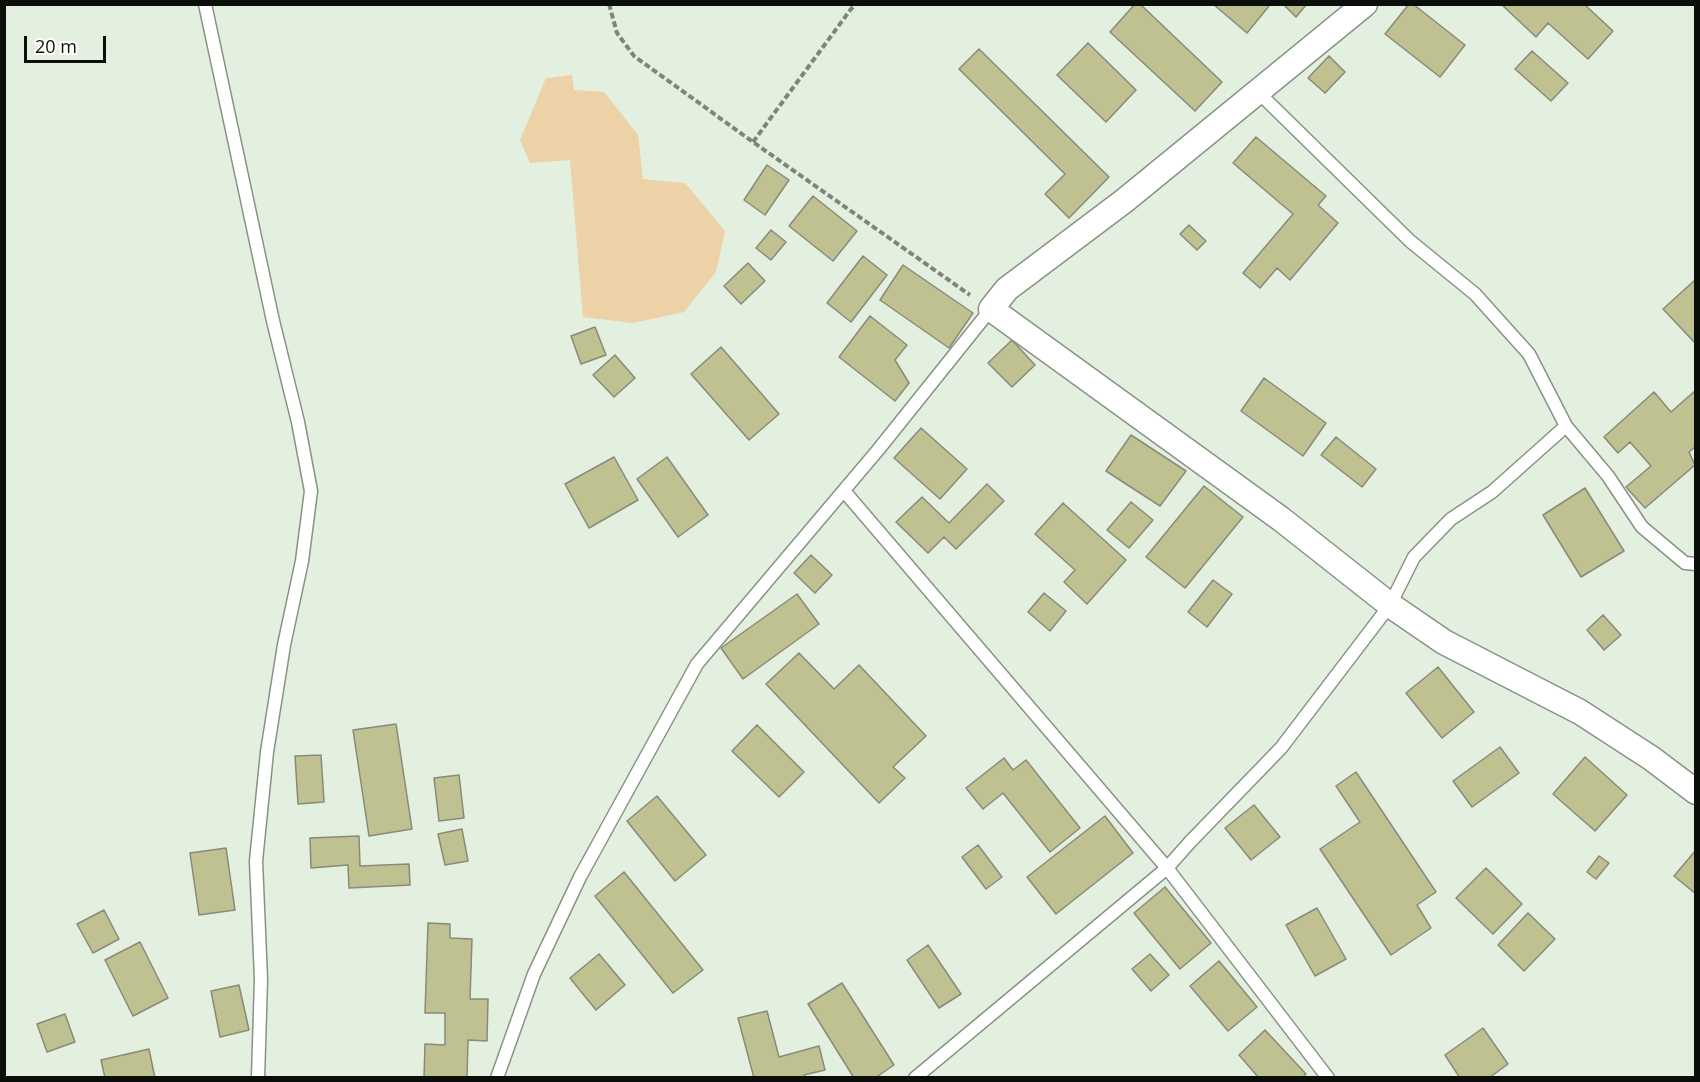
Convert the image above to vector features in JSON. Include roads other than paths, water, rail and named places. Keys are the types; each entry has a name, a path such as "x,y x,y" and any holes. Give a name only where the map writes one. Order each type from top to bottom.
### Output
{"street":[{"path":"1365,4 1124,201 1007,289 991,309 1281,519 1390,605 1444,642 1580,712 1650,758 1695,792"}],"lane":[{"path":"205,4 273,321 298,422 311,491 302,561 284,645 267,752 256,861 261,979 254,1077"},
{"path":"1258,92 1410,241 1475,294 1529,354 1566,426 1608,476 1642,527 1685,563 1695,564"},
{"path":"497,1077 534,974 580,877 697,664 844,491 991,309"},
{"path":"915,1077 1167,868 1281,748 1390,605 1414,557 1451,519 1492,492 1566,426"},
{"path":"844,491 1167,868 1328,1077"}]}
